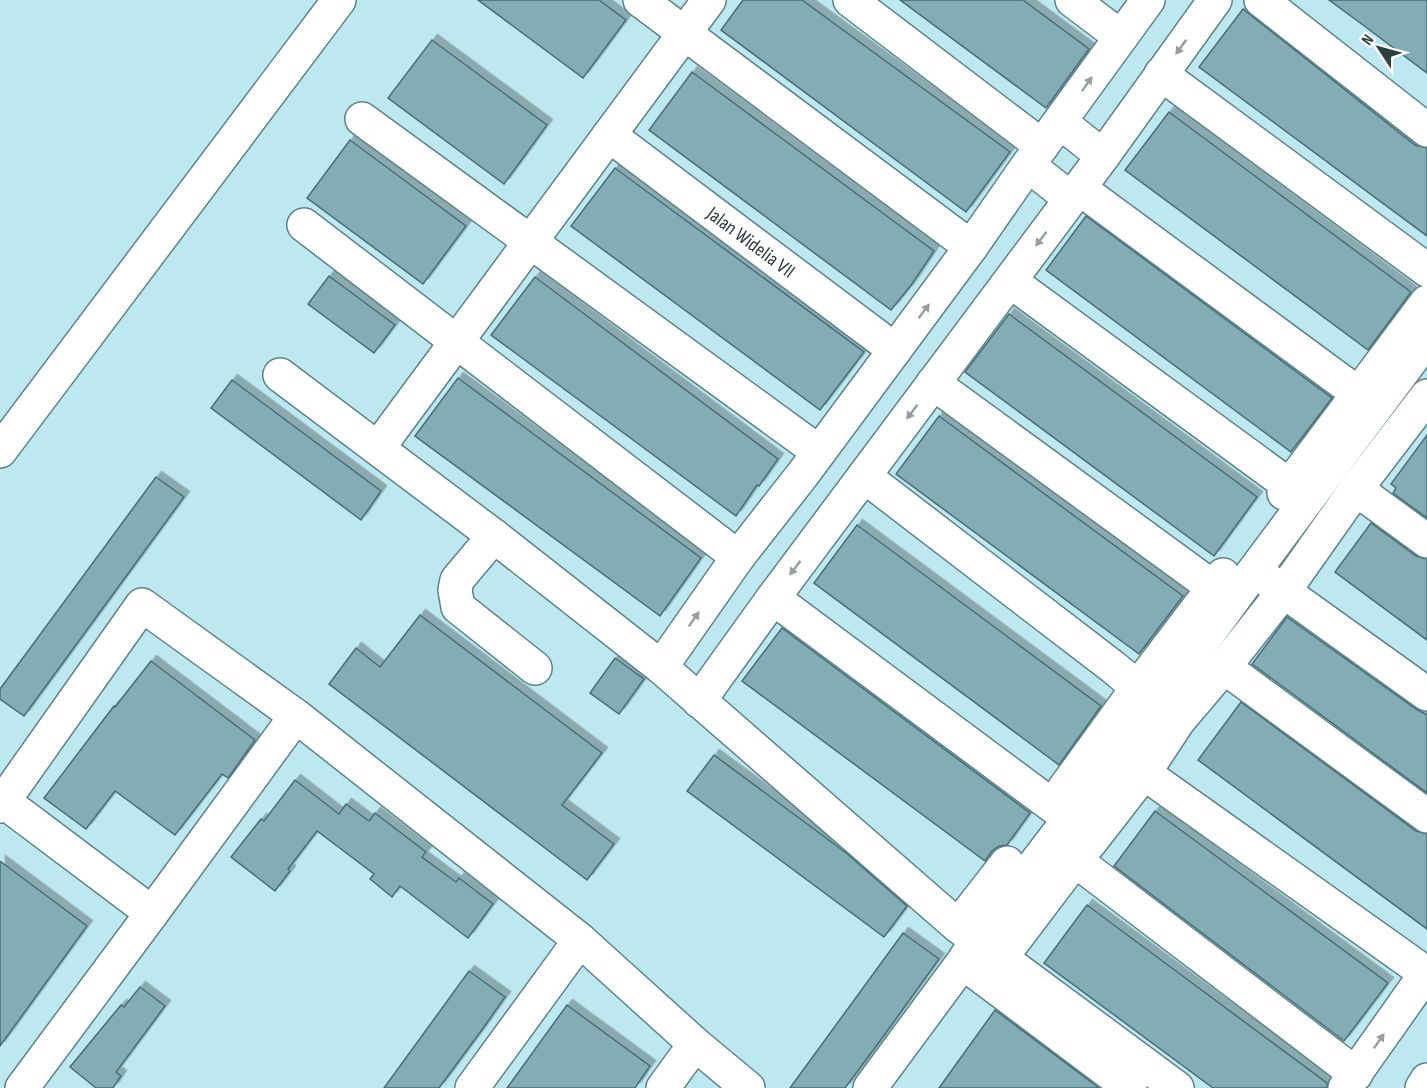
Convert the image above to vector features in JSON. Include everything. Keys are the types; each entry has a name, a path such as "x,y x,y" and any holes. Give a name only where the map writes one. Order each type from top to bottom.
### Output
{"street":[{"path":"0,451 339,0"},
{"path":"640,0 971,247"},
{"path":"378,448 709,0"},
{"path":"850,0 1044,144 1075,194 1379,409"},
{"path":"1072,0 1121,37"},
{"path":"661,667 738,557 811,463 971,247 1148,0"},
{"path":"699,700 1075,194 1215,0"},
{"path":"1261,0 1427,130"},
{"path":"1161,75 1427,270"},
{"path":"362,119 529,242 811,463 842,505"},
{"name":"Jalan Widelia VII","path":"609,135 895,350"},
{"path":"1044,144 1103,156"},
{"path":"304,225 738,557"},
{"path":"1010,281 1290,486"},
{"path":"1158,704 1224,667 1284,591 1356,489 1379,409 1427,302"},
{"path":"977,953 1084,850 1144,773 1158,704 1214,588 1245,563 1379,409 1427,339"},
{"path":"280,375 494,536 661,667 977,953 1131,1088"},
{"path":"933,383 1214,588"},
{"path":"870,1088 977,953 1061,812 1158,704 1290,486 1379,409 1427,396"},
{"path":"838,426 870,468 1158,704"},
{"path":"1356,489 1427,541"},
{"path":"494,536 457,580 455,590 458,607 535,668"},
{"path":"1245,563 1427,694"},
{"path":"773,598 1061,812 1084,850 1350,1081 1427,973 1144,773"},
{"path":"152,913 2,804 142,605 296,716 580,940 695,1044 748,1088"},
{"path":"1224,667 1427,816"},
{"path":"22,1088 296,716"},
{"path":"471,1088 580,940"},
{"path":"977,953 1177,1088"},
{"path":"663,1088 695,1044"},
{"path":"1422,1088 1427,1080"}],"building":[{"path":"478,0 599,0 626,20 583,78"},
{"path":"743,0 802,0 1010,152 966,212 721,30"},
{"path":"900,0 1023,0 1089,49 1046,108"},
{"path":"1329,0 1427,0 1427,73 1363,25"},
{"path":"1243,9 1415,145 1427,148 1427,236 1199,67"},
{"path":"432,40 547,125 504,184 388,98"},
{"path":"692,72 934,251 891,310 649,130"},
{"path":"1169,112 1411,292 1368,350 1125,170"},
{"path":"350,140 466,226 423,284 307,198"},
{"path":"615,168 864,352 820,410 571,226"},
{"path":"1086,216 1332,398 1291,452 1046,270"},
{"path":"329,276 395,325 374,353 308,304"},
{"path":"535,277 778,459 736,516 491,335"},
{"path":"1009,314 1257,497 1214,556 965,372"},
{"path":"458,378 701,558 660,616 415,436"},
{"path":"232,380 381,491 361,520 211,408"},
{"path":"939,416 1183,596 1139,654 896,474"},
{"path":"1427,435 1427,518 1393,493 1396,488 1391,484"},
{"path":"156,477 184,497 24,716 0,699 0,689"},
{"path":"1371,523 1416,556 1427,559 1427,640 1335,572"},
{"path":"857,525 1101,706 1059,765 814,583"},
{"path":"420,615 602,753 562,805 614,844 587,880 329,684 356,648 380,667"},
{"path":"1287,617 1427,715 1427,793 1252,664"},
{"path":"782,628 1030,813 1007,845 999,846 992,851 985,861 742,681"},
{"path":"615,658 644,679 619,714 590,693"},
{"path":"151,661 255,740 228,778 222,774 175,835 115,791 86,829 44,798"},
{"path":"1241,702 1416,831 1427,834 1427,929 1198,760"},
{"path":"714,755 845,852 907,906 884,937 687,791"},
{"path":"295,780 339,814 346,804 369,821 375,813 426,852 422,857 456,882 459,878 493,904 468,938 400,886 392,897 370,879 374,874 317,831 288,869 290,871 275,891 231,857 261,819 264,821"},
{"path":"1155,811 1388,983 1344,1041 1114,866"},
{"path":"0,861 87,926 0,1046"},
{"path":"1087,905 1327,1083 1327,1088 1213,1088 1044,963"},
{"path":"903,933 939,959 880,1041 845,1088 790,1088"},
{"path":"469,971 505,997 484,1027 439,1088 384,1088"},
{"path":"140,987 165,1006 116,1072 121,1076 113,1088 96,1088 70,1067 121,1005 124,1007"},
{"path":"567,1005 650,1066 635,1088 507,1088"},
{"path":"995,1010 1099,1088 939,1088"}]}
